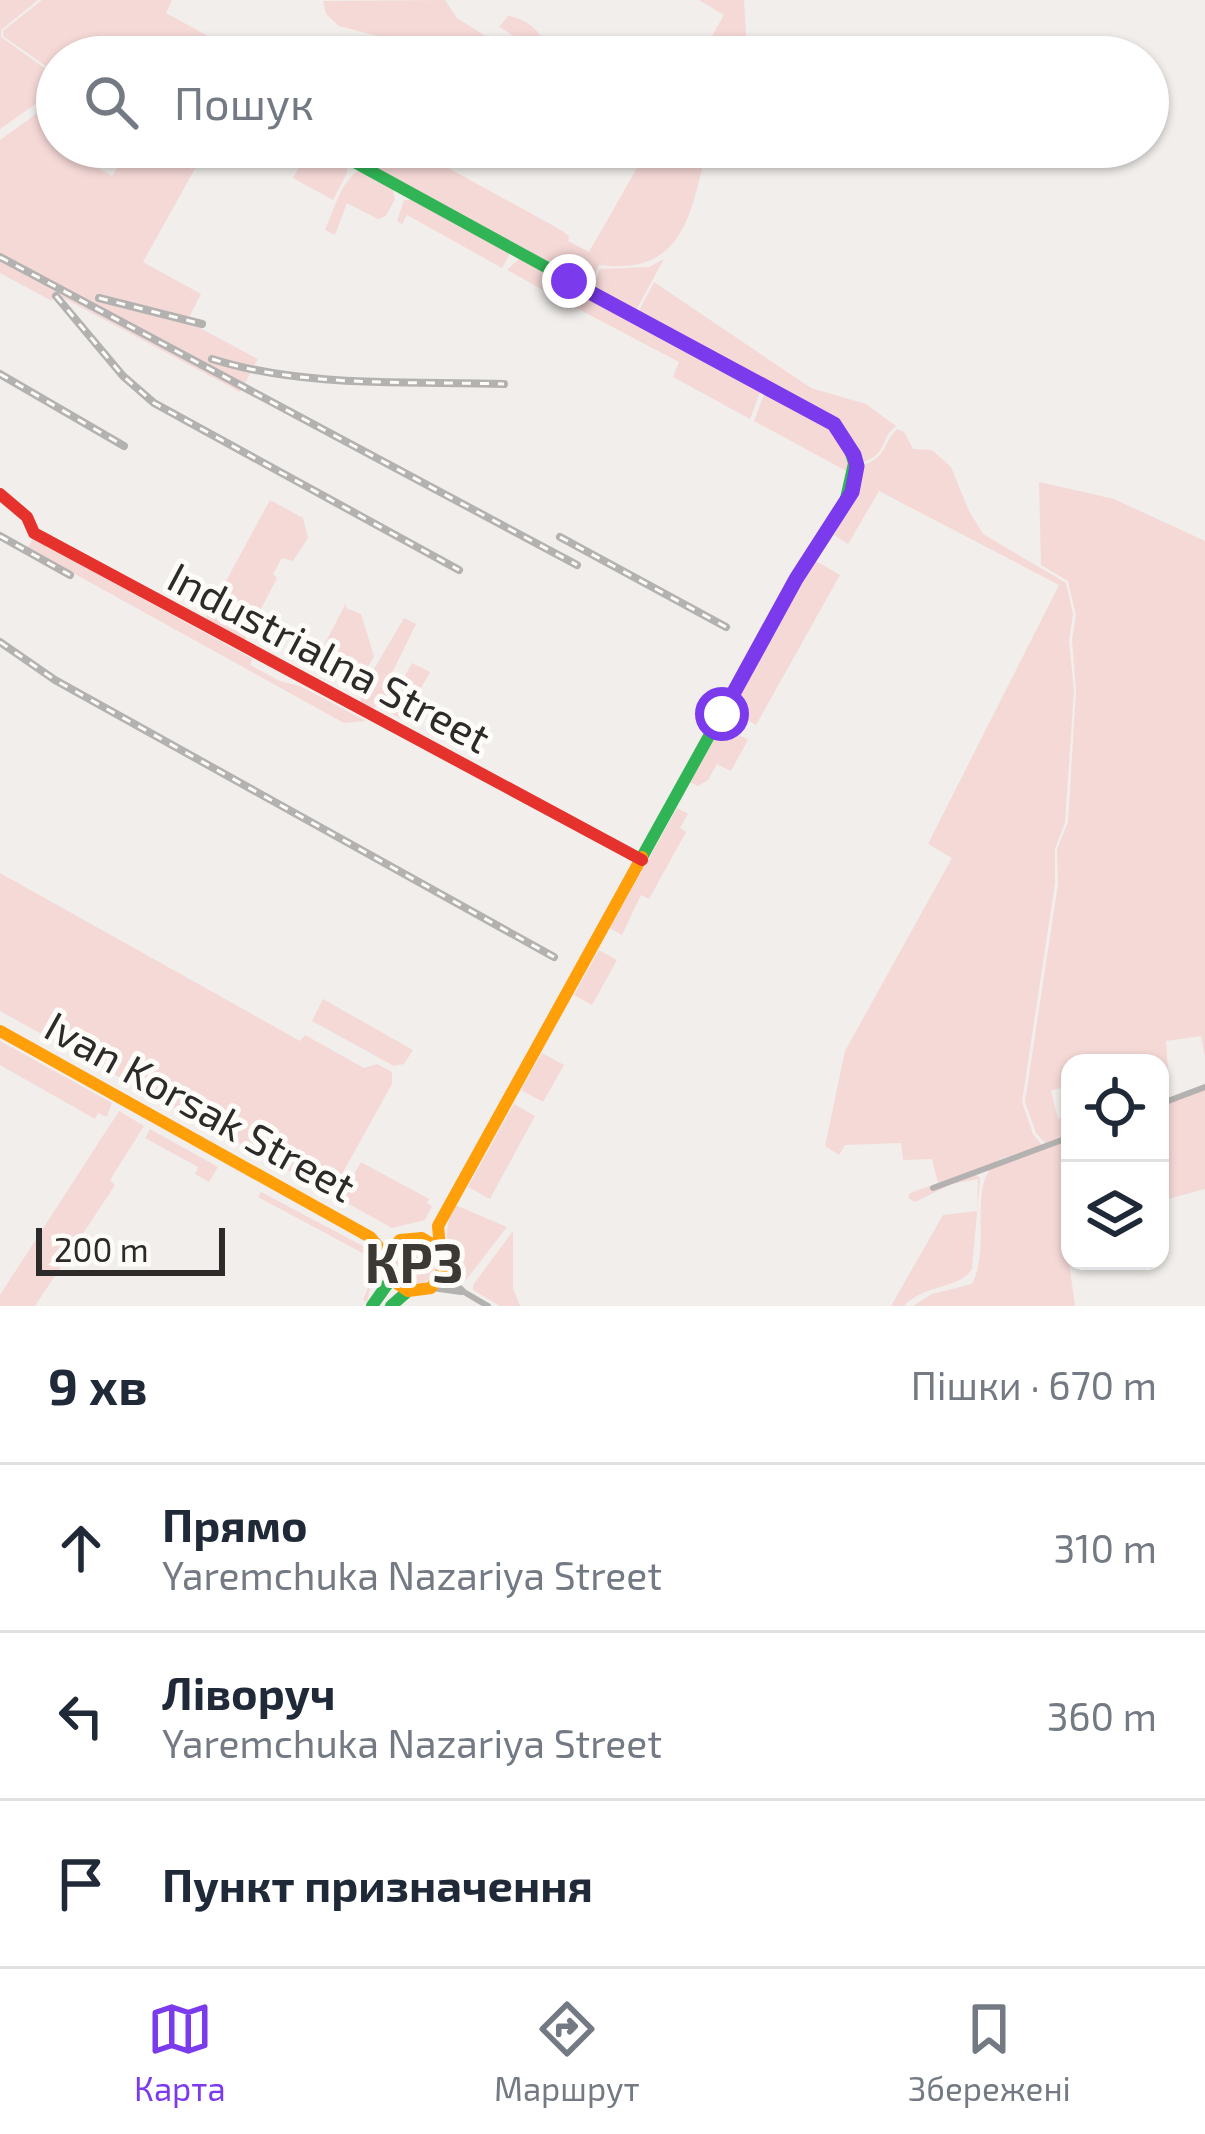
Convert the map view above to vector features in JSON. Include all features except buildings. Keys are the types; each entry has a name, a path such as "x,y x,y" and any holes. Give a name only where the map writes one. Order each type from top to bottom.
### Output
{"street":[{"path":"366,168 834,424 857,466 852,492 796,579 438,1226 442,1271 430,1288"},
{"name":"Industrialna Street","path":"0,494 27,517 34,533 642,860"},
{"name":"Ivan Korsak Street","path":"0,1031 370,1237"},
{"path":"1169,1101 1205,1087"},
{"path":"933,1188 1061,1140"},
{"path":"370,1237 400,1240 438,1226"},
{"path":"418,1235 440,1250"},
{"path":"370,1237 387,1257 391,1279 408,1292"},
{"path":"387,1257 400,1240"},
{"path":"442,1271 488,1306"},
{"path":"372,1306 391,1279"},
{"path":"392,1306 408,1292 430,1288 464,1292"}],"shaded area":[{"path":"0,0 38,0 1,30 1,37 36,62 36,104 0,129"},
{"path":"42,0 172,0 166,13 208,36 36,36 36,59 3,36 3,31"},
{"path":"445,0 457,18 485,36 377,36 339,26 326,14 323,1"},
{"path":"699,0 744,0 746,36 712,36 724,15"},
{"path":"508,16 523,20 540,36 514,36 499,27"},
{"path":"36,114 36,168 98,168 112,176 117,168 195,168 143,262 201,294 187,321 258,359 240,392 56,294 52,301 0,273 0,140"},
{"path":"299,168 347,168 333,200 293,178"},
{"path":"373,168 448,168 561,230 568,241 589,252 637,168 702,168 688,217 666,250 649,261 627,266 599,265 589,286"},
{"path":"359,170 392,187 395,199 386,216 378,219 347,203 335,235 325,230 342,190"},
{"path":"404,200 413,200 510,253 502,268 407,215 402,224 397,221"},
{"path":"520,258 570,285 561,300 507,270"},
{"path":"664,259 635,312 592,288 600,269 649,267"},
{"path":"654,282 811,388 866,404 896,426 880,451 861,463 858,448 839,423 638,313"},
{"path":"575,289 761,390 750,419 673,377 679,362 567,303"},
{"path":"765,392 809,414 832,432 842,443 852,474 754,421"},
{"path":"897,429 913,449 932,450 951,467 983,534 1066,583 1073,614 1069,640 1074,691 1065,822 1055,849 1055,883 1022,1102 1042,1145 1000,1159 975,1174 980,1178 972,1269 904,1306 891,1306 943,1215 977,1211 978,1179 952,1184 915,1202 908,1198 910,1193 938,1183 932,1159 903,1160 901,1143 845,1145 839,1155 825,1146 845,1051 952,858 928,844 1059,585 879,491 848,544 834,535 854,497 861,466 880,454"},
{"path":"1039,482 1114,499 1205,541 1205,1057 1201,1036 1166,1041 1167,1054 1061,1054 1061,1087 1051,1091 1061,1118 1061,1138 1046,1144 1036,1133 1025,1102 1058,884 1057,849 1068,822 1076,615 1068,581 1041,565"},
{"path":"270,500 303,518 308,538 293,561 282,558 273,574 277,578 245,640 156,596 206,618"},
{"path":"33,538 252,659 250,665 366,721 344,723 28,548"},
{"path":"814,560 840,575 756,725 730,711"},
{"path":"346,603 346,608 361,614 374,656 364,674 321,651"},
{"path":"404,618 416,624 390,677 392,685 383,702 372,709 361,703 360,693"},
{"path":"412,663 430,672 403,720 389,712 388,706"},
{"path":"722,725 748,740 731,771 717,764 708,780 698,786 690,782"},
{"path":"677,808 688,814 680,828 686,832 649,899 641,895 622,935 610,928"},
{"path":"0,873 300,1041 305,1035 364,1068 377,1064 392,1072 392,1084 331,1194 0,1011"},
{"path":"599,950 617,960 592,1005 574,995"},
{"path":"323,999 413,1050 404,1064 394,1066 312,1021"},
{"path":"0,1041 112,1103 107,1117 98,1113 95,1119 0,1065"},
{"path":"542,1053 564,1065 543,1102 521,1090"},
{"path":"1205,1089 1205,1189 1169,1199 1169,1162 1169,1103"},
{"path":"514,1104 535,1116 490,1199 468,1187"},
{"path":"119,1111 144,1126 110,1180 115,1185 35,1306 0,1306 0,1295"},
{"path":"150,1129 218,1167 209,1182 195,1174 198,1167 145,1138"},
{"path":"1061,1142 1061,1270 1070,1270 1075,1306 913,1306 932,1294 972,1284 980,1255 982,1194 990,1169"},
{"path":"361,1162 429,1199 432,1206 425,1220 392,1228 340,1199"},
{"path":"261,1192 365,1247 374,1268 367,1302 363,1300 370,1283 368,1256 258,1197"},
{"path":"455,1205 507,1227 466,1280 447,1245"},
{"path":"513,1231 513,1288 520,1306 500,1306 473,1290 473,1285"},
{"path":"415,1240 430,1247 437,1262 430,1277 415,1284 400,1277 393,1262 400,1247"}],"railway":[{"path":"0,257 577,565"},
{"path":"56,296 123,376 154,403 459,570"},
{"path":"99,298 202,324"},
{"path":"212,359 320,379 504,384"},
{"path":"0,374 124,446"},
{"path":"0,536 70,575"},
{"path":"560,537 726,627"},
{"path":"0,642 55,680 554,957"}],"traffic: fast":[{"path":"365,168 834,425 848,444 854,463 845,503 796,579 642,857"},
{"path":"372,1306 391,1279"},
{"path":"391,1306 408,1291"}],"traffic: slow":[{"path":"440,1249 422,1238 400,1240 387,1257 391,1279 408,1291 431,1288 442,1271 438,1226 642,857"},
{"path":"0,1031 370,1237 387,1257"}],"traffic: jam":[{"path":"0,494 27,517 34,533 642,860"}],"district":[{"name":"КРЗ","path":"414,1261"}],"route":[{"path":"569,281 834,424 854,455 852,492 796,579 722,714"}]}
